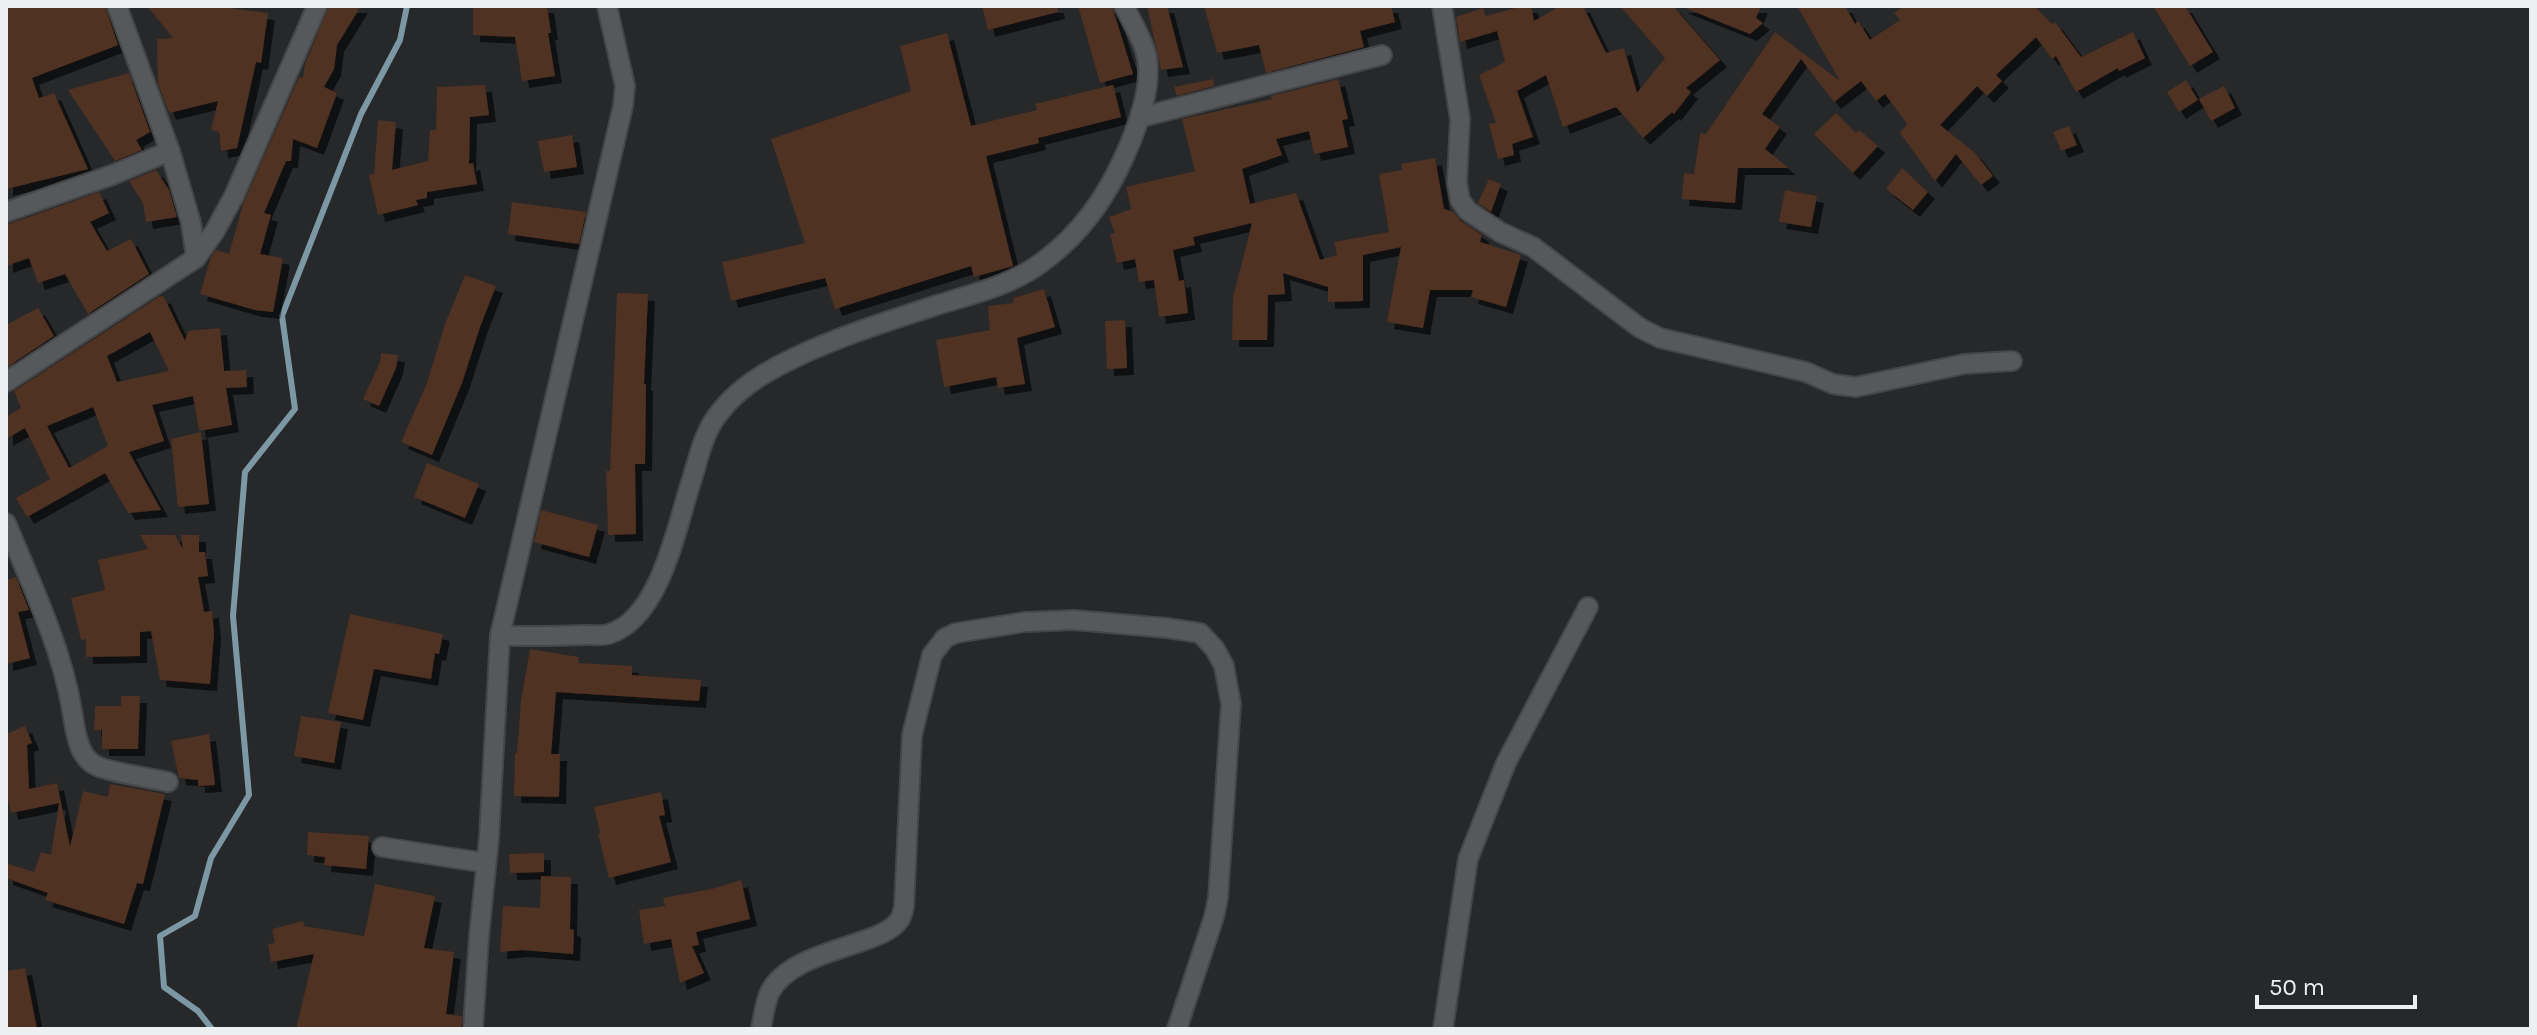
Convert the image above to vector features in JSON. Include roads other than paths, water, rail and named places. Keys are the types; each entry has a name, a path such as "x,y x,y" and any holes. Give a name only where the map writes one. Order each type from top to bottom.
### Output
{"street":[{"path":"117,6 170,151 191,223 196,258"},
{"path":"6,382 196,258 234,196 317,6"},
{"path":"473,1029 500,635 622,117 625,86 607,6"},
{"path":"500,635 609,634 630,621 647,602 662,574 704,438 719,412 745,387 776,366 855,331 996,286 1045,261 1071,237 1095,209 1114,179 1142,117 1146,52 1124,6"},
{"path":"1442,6 1460,119 1457,182 1460,200 1468,211 1500,232 1533,247 1640,328 1660,338 1806,372 1844,387 1964,364 2012,361"},
{"path":"1142,117 1382,55"},
{"path":"6,212 170,151"},
{"path":"6,523 57,648 78,741 85,755 96,766 168,782"},
{"path":"1443,1029 1468,859 1506,763 1588,607"},
{"path":"761,1029 770,992 786,974 812,958 888,930 900,920 904,907 912,735 932,655 945,638 956,633 1025,622 1074,620 1200,633 1215,649 1224,666 1231,704 1218,898 1177,1029"},
{"path":"382,847 486,863"}],"waterway":[{"path":"212,1029 198,1011 164,987 160,936 195,916 211,858 249,795 233,616 245,472 295,409 282,316 361,114 400,40 407,6"}]}
